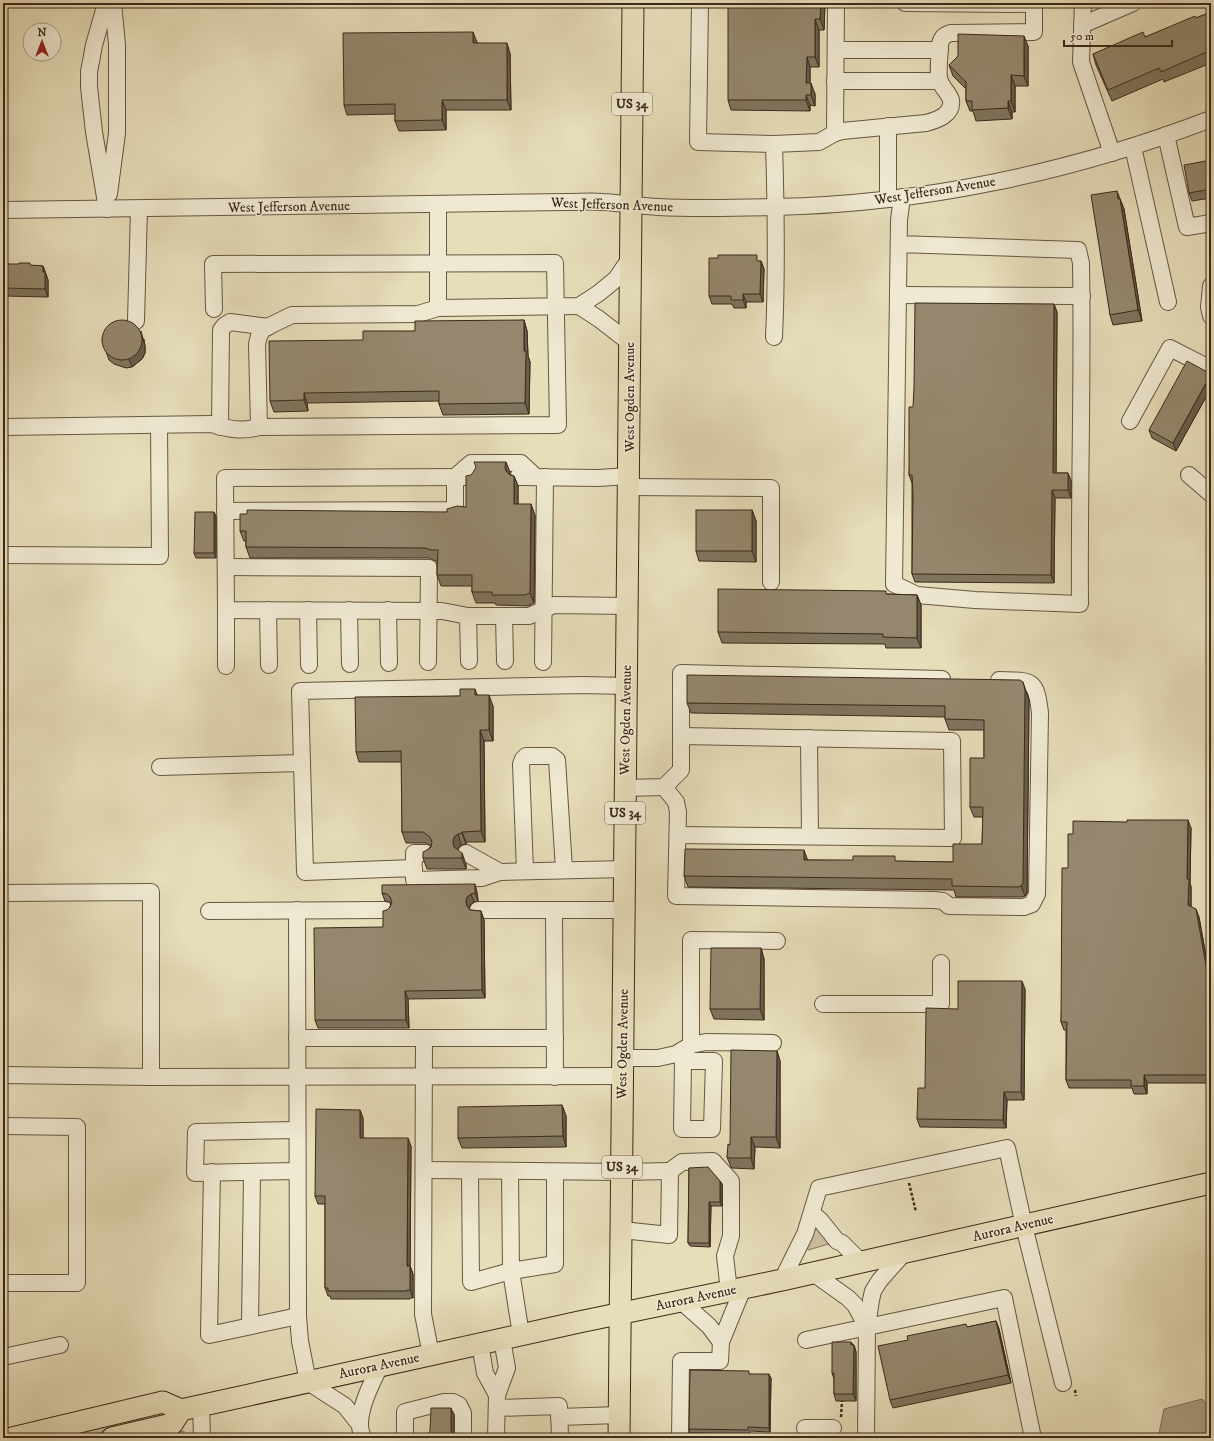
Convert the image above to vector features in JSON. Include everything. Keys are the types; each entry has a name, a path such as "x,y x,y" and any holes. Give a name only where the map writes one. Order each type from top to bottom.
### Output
{"main road":[{"name":"West Ogden Avenue","path":"619,1438 633,3"},
{"name":"Aurora Avenue","path":"181,1410 621,1313 782,1280 1211,1183"},
{"path":"12,1438 163,1402 181,1410 172,1424 112,1438"}],"street":[{"path":"106,3 94,45 89,72 89,88 94,132 107,209"},
{"path":"107,209 117,133 117,45 113,3"},
{"path":"700,3 698,142 774,144 819,142 836,133 936,121 944,116 950,108 951,100 939,81 940,50 942,38 945,35 951,33 1034,32 1034,4 905,3"},
{"path":"836,3 836,133"},
{"path":"1083,3 1081,62 1112,152"},
{"path":"1082,25 1133,3"},
{"path":"836,50 940,50"},
{"path":"836,81 939,81"},
{"name":"West Jefferson Avenue","path":"3,210 602,202 659,207 776,208 895,198 1008,179 1133,146 1166,136 1211,119"},
{"path":"888,126 895,198 899,220 898,244 894,584 917,595 975,600 1080,604 1082,296 1081,263 1078,250 898,244"},
{"path":"1166,136 1188,227 1211,222"},
{"path":"774,144 776,208 776,293 774,337"},
{"path":"1133,146 1168,302"},
{"path":"438,204 438,308"},
{"path":"136,321 139,209"},
{"path":"259,427 257,344 259,336 268,326 292,315 418,314 438,308 579,306 599,293 616,279 631,257"},
{"path":"3,427 212,424 220,427 250,430 259,427 558,425 556,263 213,264 214,310"},
{"path":"1211,286 1209,307 1211,316"},
{"path":"898,295 1082,296"},
{"path":"579,306 599,319 630,343"},
{"path":"220,427 221,330 230,322 268,326"},
{"path":"1130,421 1170,348 1211,369"},
{"path":"3,555 160,556 159,425"},
{"path":"225,511 455,510 463,477 471,463 521,463 540,477"},
{"path":"1189,475 1211,494"},
{"path":"226,666 225,478 463,477"},
{"path":"518,477 598,478 629,482 771,488 771,582"},
{"path":"540,477 543,662"},
{"path":"226,567 429,568 428,662"},
{"path":"226,610 428,610 468,616 529,616 554,605 628,606"},
{"path":"268,610 269,666"},
{"path":"308,610 309,666"},
{"path":"349,610 350,664"},
{"path":"388,610 389,663"},
{"path":"468,616 469,661"},
{"path":"504,616 505,661"},
{"path":"626,788 664,787 681,770 681,673 956,679"},
{"path":"664,787 676,802 678,812 676,896 934,900 943,901 949,906 1024,907 1032,904 1037,894 1040,713 1038,698 1035,687 1027,681 988,680"},
{"path":"625,869 500,872 482,878 414,880 420,861 305,872 300,691 575,685 627,686"},
{"path":"678,835 953,838 952,741 681,736"},
{"path":"809,738 810,836"},
{"path":"525,871 521,764 526,756 552,756 557,760 564,870"},
{"path":"160,767 302,763"},
{"path":"471,859 500,872"},
{"path":"3,893 151,892 151,1077"},
{"path":"209,910 385,910"},
{"path":"296,910 298,1316 300,1341 308,1382 345,1406 361,1431"},
{"path":"478,910 624,910"},
{"path":"554,910 555,1077"},
{"path":"686,1052 714,1061 712,1129 682,1129 691,940 777,941"},
{"path":"823,1004 942,1004 941,963"},
{"path":"297,1038 555,1038"},
{"path":"424,1038 423,1314 432,1355"},
{"path":"3,1075 297,1078 555,1077 623,1067 686,1052 706,1042 773,1043"},
{"path":"3,1126 77,1127 77,1283 3,1283"},
{"path":"297,1130 196,1132 195,1173 297,1171"},
{"path":"782,1280 804,1234 819,1188 1007,1148 1024,1226 1063,1383"},
{"path":"424,1170 555,1172 670,1171 682,1162 713,1161 731,1181 731,1236 725,1256 736,1289 721,1342 720,1361 681,1361 680,1438"},
{"path":"470,1171 471,1282 511,1271 555,1264 555,1172"},
{"path":"496,1438 497,1402 507,1368 512,1337 510,1171"},
{"path":"622,1230 669,1235 670,1171"},
{"path":"212,1172 209,1335 298,1316"},
{"path":"250,1326 252,1172"},
{"path":"812,1213 821,1221 837,1241 861,1262"},
{"path":"866,1438 867,1328 871,1300 874,1290 880,1280 904,1253"},
{"path":"813,1273 848,1298 855,1305 867,1328"},
{"path":"806,1340 1004,1298 1033,1438"},
{"path":"681,1301 709,1326 721,1342"},
{"path":"480,1344 485,1373 497,1402"},
{"path":"3,1357 60,1345"},
{"path":"361,1431 364,1402 380,1366"},
{"path":"405,1438 405,1412 444,1402 453,1402 459,1404 463,1413 463,1438"},
{"path":"497,1402 559,1406 560,1438"},
{"path":"201,1405 202,1438"},
{"path":"559,1417 619,1415"},
{"path":"805,1428 837,1423"}],"path":[{"path":"913,1201 916,1212"},
{"path":"837,1423 842,1401"}],"shaded area":[{"path":"815,1225 832,1243 808,1250 807,1247"},
{"path":"1202,1399 1211,1409 1211,1438 1158,1438 1164,1409"},
{"path":"141,1417 142,1422 79,1438 48,1438"},
{"path":"184,1431 184,1438 152,1438"}],"building":[{"path":"728,3 821,3 820,19 815,19 815,57 807,57 806,83 811,83 811,95 806,95 806,100 728,100"},
{"path":"1211,12 1211,55 1209,51 1161,72 1159,68 1108,90 1093,54 1143,32 1145,37 1195,16 1196,18"},
{"path":"473,32 473,43 507,43 507,100 442,100 442,120 395,121 395,104 344,105 343,33"},
{"path":"958,34 1024,36 1024,76 1011,75 1011,101 1008,101 1008,108 972,110 972,101 966,101 966,82 949,65 958,56"},
{"path":"1211,160 1211,189 1189,193 1184,165"},
{"path":"1117,191 1118,199 1120,199 1138,310 1110,315 1091,195"},
{"path":"718,255 757,255 757,261 761,261 760,294 743,294 743,300 731,300 731,296 709,296 709,258 718,258"},
{"path":"30,263 30,265 43,266 43,272 45,272 45,289 3,288 3,264"},
{"path":"915,303 1054,304 1053,473 1068,473 1068,490 1052,490 1051,575 912,574 913,495 912,475 909,475 909,407 913,407"},
{"path":"118,320 126,320 133,323 139,329 142,340 139,351 133,357 126,360 118,360 111,357 105,351 102,344 102,336 105,329 111,323"},
{"path":"524,320 524,351 526,351 525,403 439,404 439,391 304,393 304,400 270,401 269,341 363,340 363,331 415,331 415,321"},
{"path":"1187,361 1211,374 1173,443 1149,430"},
{"path":"474,462 506,462 506,471 510,475 514,476 514,504 531,504 530,593 525,595 492,595 492,592 472,592 472,575 437,575 438,550 425,548 246,547 246,531 240,531 240,514 247,514 247,510 447,512 447,509 457,506 466,507 466,476 471,475 474,471 476,467"},
{"path":"696,510 752,510 752,551 696,551"},
{"path":"195,512 214,512 214,553 194,553"},
{"path":"718,589 886,591 886,594 917,595 917,638 883,637 883,634 718,632"},
{"path":"687,675 1020,680 1023,682 1025,690 1023,883 1018,887 952,886 952,879 684,876 685,849 804,850 804,860 853,860 853,856 895,856 895,861 953,862 953,844 982,844 983,807 970,807 970,758 984,758 984,720 945,719 945,706 687,703"},
{"path":"460,689 475,689 475,695 489,695 489,730 480,730 481,831 462,832 454,837 454,847 462,853 462,858 423,858 423,852 431,847 432,842 430,837 423,832 402,832 401,751 356,752 355,697 460,696"},
{"path":"1127,820 1188,820 1188,905 1196,909 1207,971 1207,988 1211,988 1210,1041 1208,1041 1207,1075 1144,1075 1144,1086 1131,1086 1131,1080 1066,1080 1067,1022 1061,1022 1062,868 1068,868 1068,834 1073,834 1073,821 1127,822"},
{"path":"475,884 475,893 467,897 466,902 470,910 481,911 482,990 405,991 406,1020 315,1020 314,928 383,927 383,911 390,907 392,902 387,894 382,893 382,885"},
{"path":"711,948 761,948 760,1009 710,1009"},
{"path":"958,981 1022,981 1021,1092 1004,1092 1003,1120 917,1119 918,1088 925,1088 926,1008 958,1009"},
{"path":"731,1050 777,1051 776,1137 751,1137 751,1158 727,1157 728,1144 730,1145"},
{"path":"562,1105 563,1136 458,1138 458,1107"},
{"path":"316,1109 360,1110 360,1138 408,1138 407,1266 410,1266 410,1290 328,1291 328,1288 325,1288 325,1196 315,1196"},
{"path":"708,1167 720,1181 720,1202 709,1202 709,1243 688,1243 689,1168"},
{"path":"996,1321 1008,1375 890,1400 878,1346 908,1340 907,1336 966,1324 967,1327"},
{"path":"832,1342 851,1342 851,1345 854,1345 853,1394 834,1394"},
{"path":"690,1370 749,1371 749,1374 769,1374 769,1428 748,1427 748,1430 689,1429"},
{"path":"431,1408 451,1408 451,1430 452,1435 456,1438 427,1438 427,1434 430,1431"}]}
